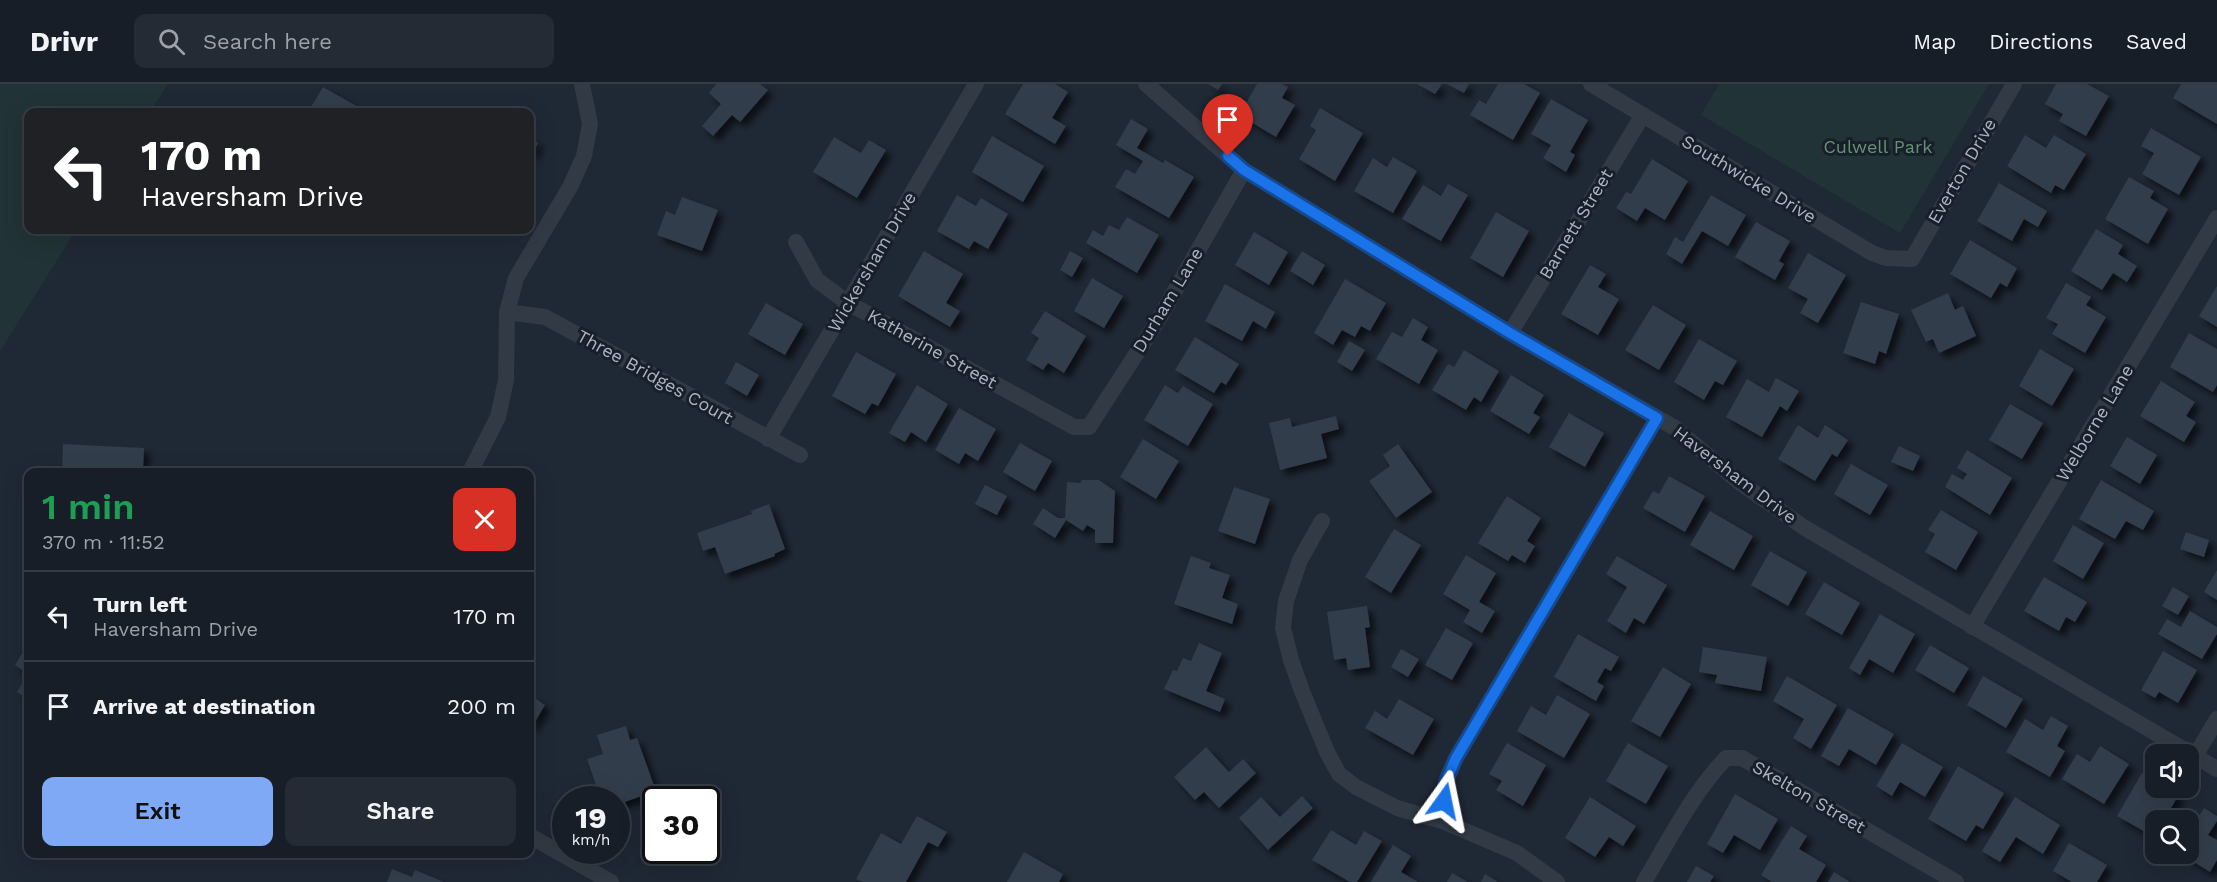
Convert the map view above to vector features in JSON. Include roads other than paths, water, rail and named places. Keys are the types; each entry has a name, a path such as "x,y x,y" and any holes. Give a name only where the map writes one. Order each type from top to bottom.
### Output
{"street":[{"path":"472,468 498,417 506,380 507,312 516,278 570,187 584,156 590,124 582,84"},
{"name":"Wickersham Drive","path":"768,439 976,84"},
{"name":"Haversham Drive","path":"1146,84 1244,170 1510,333 1675,428 1739,482 1805,528 2174,744"},
{"name":"Southwicke Drive","path":"1591,84 1872,253 1886,258 1912,259"},
{"name":"Everton Drive","path":"1912,259 2014,84"},
{"name":"Barnett Street","path":"1510,333 1642,115"},
{"name":"Durham Lane","path":"1089,427 1160,317 1244,170"},
{"name":"Welborne Lane","path":"1972,627 2217,219"},
{"name":"Katherine Street","path":"796,242 817,280 848,303 1074,426 1089,427"},
{"name":"Three Bridges Court","path":"507,312 545,317 800,455"},
{"path":"1442,821 1446,781 1456,758 1657,418"},
{"path":"1322,521 1300,560 1286,601 1283,628 1302,691 1327,752 1340,774 1356,787 1396,808 1442,821 1517,853 1557,882"},
{"path":"2199,749 2217,719"},
{"name":"Skelton Street","path":"1644,882 1712,773 1726,758 1742,758 1956,882"},
{"name":"Haversham Drive","path":"2199,759 2217,770"},
{"path":"534,838 611,882"}],"park label":[{"name":"Culwell Park","path":"1878,147"}]}
